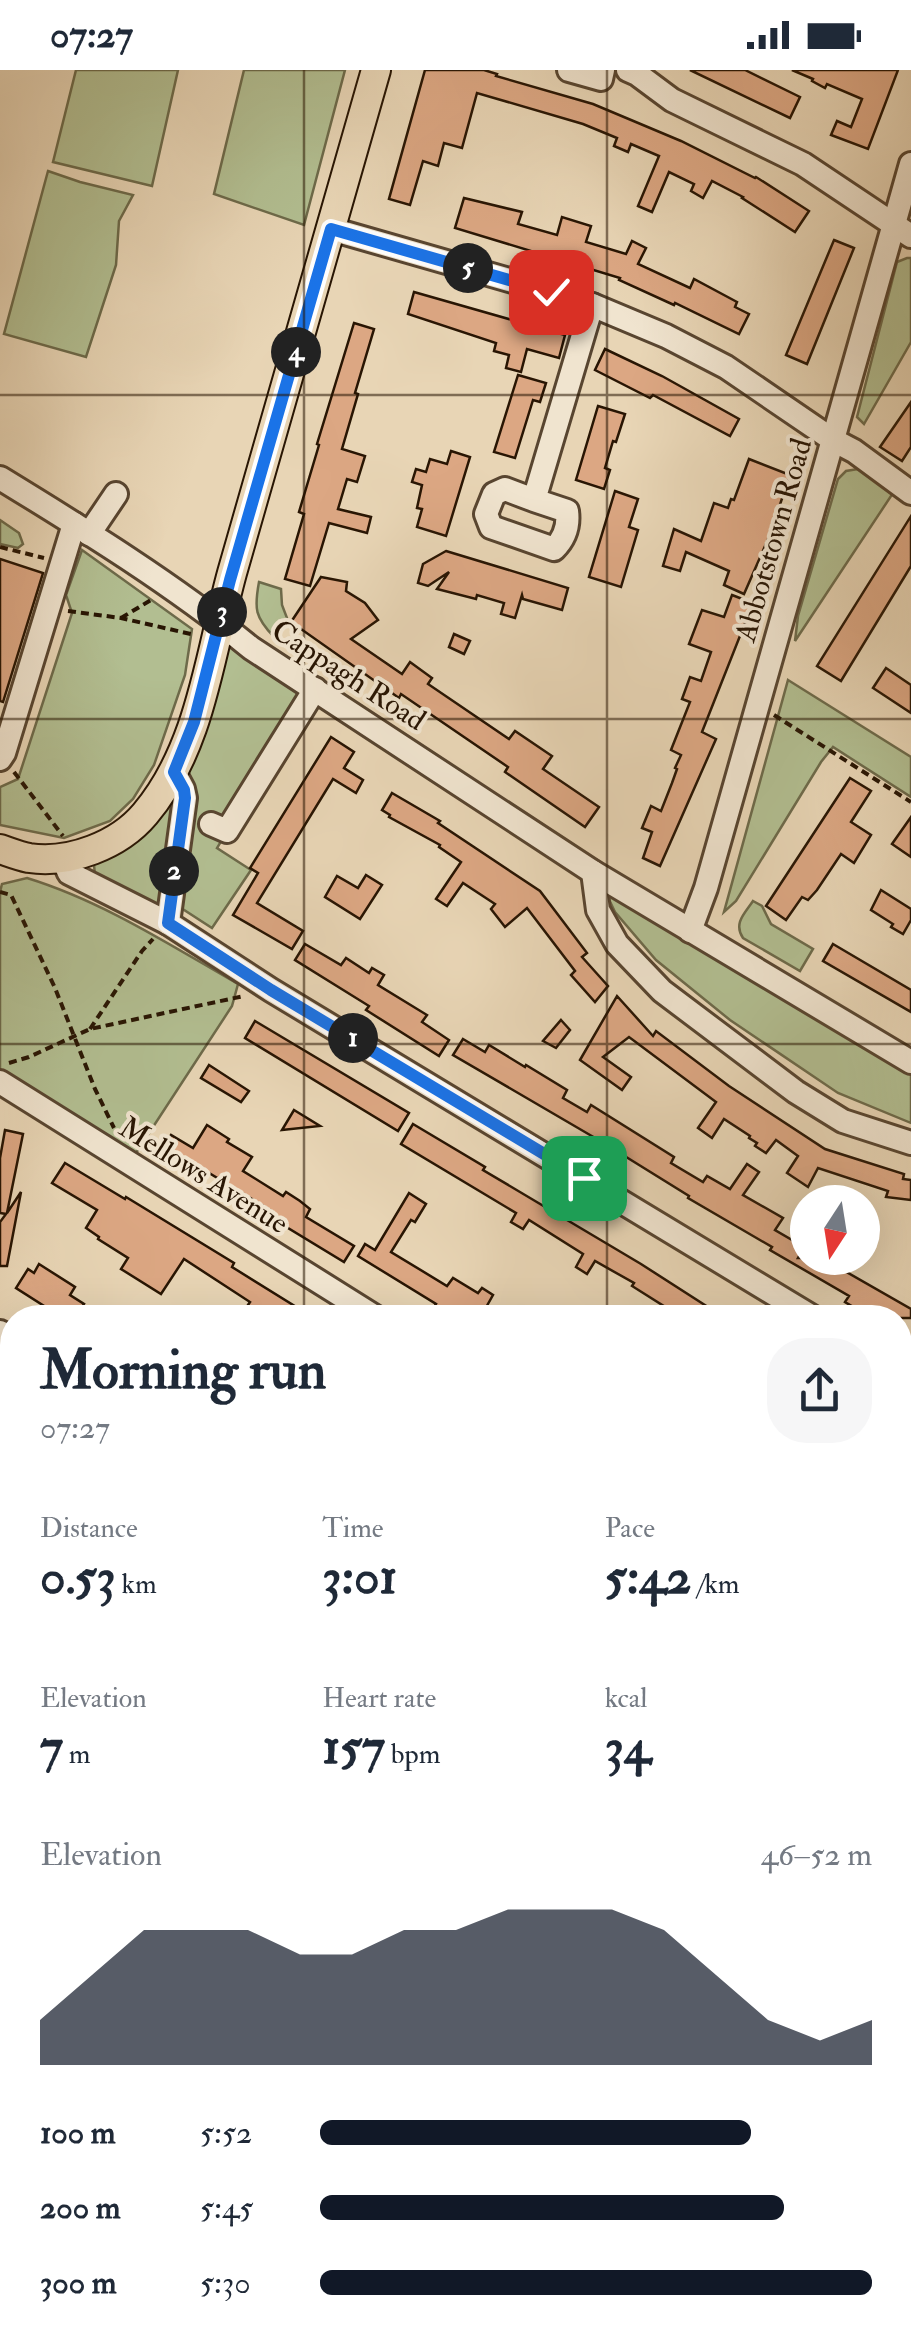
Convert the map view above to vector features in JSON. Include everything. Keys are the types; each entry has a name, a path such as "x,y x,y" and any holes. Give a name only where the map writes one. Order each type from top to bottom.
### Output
{"main road":[{"path":"0,850 27,858 70,856 108,843 144,816 174,772 194,722 208,629 376,70"}],"street":[{"path":"569,70 601,79 603,70"},
{"path":"628,70 672,100 803,164 902,231"},
{"name":"Abbotstown Road","path":"690,931 706,888 833,440 902,231 897,208 911,164"},
{"path":"331,229 592,305 666,336 726,367 911,493"},
{"path":"534,500 592,305"},
{"name":"Cappagh Road","path":"0,478 82,529 208,629 252,648 593,872 911,1062"},
{"path":"1,758 62,562 82,529 116,494"},
{"path":"211,824 228,831 315,688"},
{"path":"168,923 185,798 174,772"},
{"path":"70,856 69,873 168,923 271,990 792,1305"},
{"path":"593,872 598,910 618,944 662,990 812,1102 843,1121 911,1143"},
{"name":"Mellows Avenue","path":"0,1082 355,1305"}],"path":[{"path":"0,546 62,562"},
{"path":"121,618 157,597"},
{"path":"48,608 208,629"},
{"path":"758,704 911,802"},
{"path":"1,758 70,856"},
{"path":"0,892 11,895 116,1131"},
{"path":"90,1029 142,952 168,923"},
{"path":"0,1066 90,1029 271,990"}],"green space":[{"path":"76,70 178,70 152,186 53,162"},
{"path":"244,70 345,70 304,225 214,194"},
{"path":"48,171 133,195 119,221 116,265 86,357 4,334"},
{"path":"911,258 911,342 864,424 857,417 897,262"},
{"path":"858,469 897,487 795,641 798,616 838,479 846,471"},
{"path":"0,520 19,533 23,544 18,548 0,544"},
{"path":"82,550 192,629 185,675 154,765 133,799 110,821 64,838 0,825 0,787 18,779 72,613 66,595"},
{"path":"259,582 281,589 287,618 274,637 258,612"},
{"path":"222,624 313,688 217,848 251,870 212,928 181,908 155,905 95,875 94,865 82,853 145,817"},
{"path":"788,680 911,757 911,797 833,747 736,901 724,912"},
{"path":"27,878 109,911 238,984 232,1006 136,1153 0,1070 0,892 2,884"},
{"path":"603,887 911,1073 911,1123 838,1093 730,1020 656,960 615,912"},
{"path":"753,901 762,906 771,924 813,949 800,971 743,938 740,923"}],"building":[{"path":"425,70 484,70 593,104 756,177 809,211 795,232 712,181 703,198 691,191 694,184 669,172 652,212 638,206 659,156 631,144 628,152 614,146 617,138 583,124 477,93 462,148 444,143 438,166 423,161 410,205 389,199"},
{"path":"690,70 745,70 800,97 790,118"},
{"path":"792,70 898,70 868,149 831,135 837,121 851,127 862,99 827,84 825,88"},
{"path":"464,198 522,212 518,224 557,235 562,217 591,226 586,242 626,254 632,241 646,248 638,264 690,288 694,279 737,302 735,307 749,314 739,334 620,278 455,228"},
{"path":"834,240 854,248 807,364 786,355"},
{"path":"414,292 565,335 559,358 527,349 521,372 506,368 509,355 494,351 496,343 408,314"},
{"path":"354,323 374,329 342,449 365,456 357,482 347,479 338,509 371,517 367,533 329,523 310,586 285,579 304,514 299,512 317,444"},
{"path":"605,349 739,419 730,436 653,395 650,398 595,370"},
{"path":"518,375 546,383 540,402 533,400 515,458 494,452"},
{"path":"911,402 911,447 902,461 880,447"},
{"path":"598,406 625,414 605,468 610,470 604,489 576,480"},
{"path":"451,451 470,457 446,536 417,527 422,485 412,482 416,469 426,472 430,459 447,464"},
{"path":"749,459 790,475 744,594 724,585 729,571 686,552 680,571 663,566 674,529 701,541 714,503 728,508"},
{"path":"615,491 638,499 629,527 638,530 621,587 589,577"},
{"path":"911,516 911,566 841,681 817,666"},
{"path":"446,551 568,588 562,610 523,599 522,595 515,618 501,614 504,603 437,589 449,572 428,586 418,583 423,564"},
{"path":"0,559 43,573 3,702 0,701"},
{"path":"321,577 347,582 346,591 365,603 378,620 351,639 402,674 410,662 432,678 428,684 509,739 515,731 552,756 543,769 599,807 585,827 505,772 508,767 401,694 399,698 291,622"},
{"path":"732,595 753,603 702,732 716,739 660,866 643,858 652,832 642,828 651,806 661,811 672,783 681,755 671,750 690,702 682,699 690,677 701,681 711,652 689,644 702,610 724,617"},
{"path":"454,634 470,641 464,654 449,647"},
{"path":"886,668 911,685 911,713 873,688"},
{"path":"331,737 354,752 344,768 363,780 356,793 333,779 257,903 303,931 292,949 233,915 258,873 250,868"},
{"path":"850,778 871,791 851,822 871,835 854,863 841,854 817,890 808,900 802,897 786,920 766,906"},
{"path":"392,793 440,821 540,891 587,953 582,957 608,986 595,1002 571,975 575,971 527,908 505,927 491,909 495,904 463,883 447,906 436,899 461,862 382,810"},
{"path":"911,817 911,857 892,844"},
{"path":"366,875 382,885 360,919 325,897 337,876 358,888"},
{"path":"881,890 911,909 911,920 903,934 871,910"},
{"path":"305,944 341,965 346,958 369,973 372,968 384,975 378,985 427,1015 422,1022 449,1040 439,1056 295,960"},
{"path":"833,944 911,990 911,1012 823,961"},
{"path":"617,996 653,1036 656,1031 729,1086 825,1149 904,1174 903,1179 911,1180 911,1200 886,1197 888,1191 880,1185 818,1168 809,1185 805,1185 787,1173 798,1156 776,1140 766,1153 755,1146 757,1143 750,1136 724,1119 712,1138 698,1128 716,1102 629,1037 603,1057 631,1077 622,1090 580,1060"},
{"path":"561,1020 570,1030 556,1048 543,1041"},
{"path":"255,1021 409,1113 398,1131 245,1038"},
{"path":"463,1039 485,1052 489,1045 526,1065 567,1090 563,1098 587,1112 591,1105 674,1157 671,1163 703,1182 707,1176 730,1189 747,1164 759,1172 743,1195 783,1218 775,1230 790,1239 790,1262 770,1250 772,1247 453,1055"},
{"path":"209,1065 249,1091 241,1102 201,1078"},
{"path":"294,1110 320,1126 282,1130"},
{"path":"413,1124 705,1305 662,1305 595,1261 587,1274 576,1267 583,1254 529,1220 523,1229 511,1222 516,1213 401,1144"},
{"path":"207,1125 252,1157 243,1171 283,1196 286,1192 300,1201 310,1209 306,1217 354,1246 344,1262 270,1217 273,1212 257,1202 209,1173 206,1178 161,1150 171,1135 193,1148"},
{"path":"5,1130 23,1134 7,1213 21,1192 7,1266 0,1266 0,1222 6,1214 0,1213 0,1158"},
{"path":"65,1163 234,1263 232,1267 293,1305 248,1305 250,1302 184,1259 161,1294 121,1269 128,1258 86,1228 97,1210 52,1183"},
{"path":"409,1193 426,1204 391,1252 447,1286 453,1278 478,1293 482,1288 493,1295 487,1305 435,1305 358,1256 365,1244 375,1250"},
{"path":"39,1264 75,1287 70,1295 84,1304 43,1305 16,1288 28,1269 34,1273"},
{"path":"813,1275 852,1275 904,1305 850,1305 845,1302 849,1296"}],"route":[{"path":"551,292 331,229 230,580 194,722 174,772 185,798 168,923 271,990 584,1178"}]}
